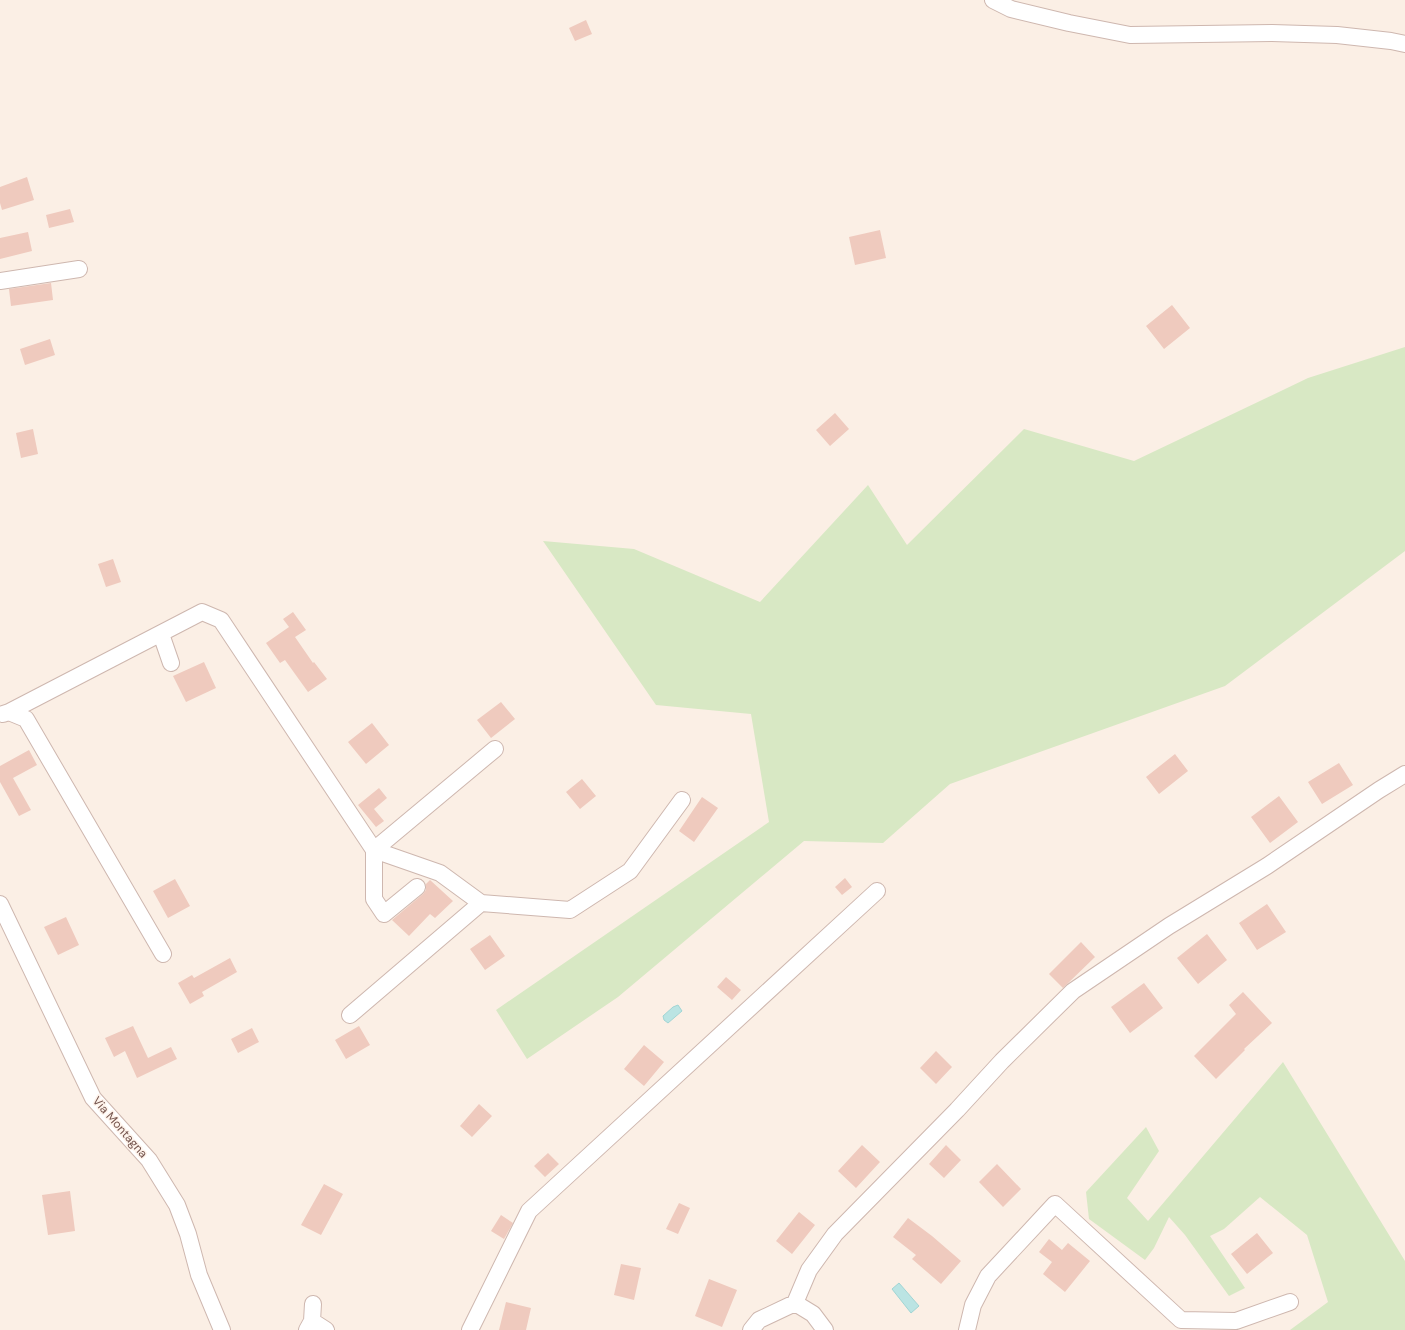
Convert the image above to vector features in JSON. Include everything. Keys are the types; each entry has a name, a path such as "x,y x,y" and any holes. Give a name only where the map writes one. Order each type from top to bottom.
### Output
{"street":[{"path":"993,0 1011,8 1069,23 1130,35 1272,33 1337,34 1405,44"},
{"path":"0,282 79,269"},
{"path":"5,714 202,612 221,620 374,850 374,899 384,914 416,887"},
{"path":"161,634 171,663"},
{"path":"5,714 26,719 163,954"},
{"path":"374,850 494,749"},
{"path":"751,1330 759,1320 795,1303 809,1270 835,1234 957,1110 1002,1061 1073,991 1169,926 1267,866 1405,774"},
{"path":"374,850 440,873 481,903 570,910 630,871 682,800"},
{"path":"470,1330 528,1211 877,891"},
{"path":"350,1015 481,903"},
{"name":"Via Montagna","path":"0,904 93,1098 149,1160 177,1205 188,1234 199,1276 222,1330"},
{"path":"967,1330 973,1305 988,1276 1055,1204 1181,1320 1236,1321 1290,1302"},
{"path":"795,1303 813,1314 825,1330"},
{"path":"313,1304 309,1325 326,1330"}],"green space":[{"path":"1405,347 1405,551 1225,686 950,784 883,843 804,841 618,997 527,1059 496,1010 769,822 751,714 656,705 543,541 634,549 760,602 868,485 907,545 1024,429 1134,461 1308,378"},
{"path":"1283,1062 1405,1261 1405,1330 1290,1330 1328,1302 1307,1235 1260,1197 1224,1229 1210,1236 1245,1288 1229,1296 1185,1235 1169,1217 1154,1248 1145,1260 1089,1219 1086,1192 1146,1127 1159,1151 1127,1198 1148,1221"}],"water":[{"path":"678,1005 682,1011 668,1023 664,1020 663,1016 673,1007"},
{"path":"899,1283 919,1306 911,1313 892,1289"}],"building":[{"path":"586,20 592,34 575,41 569,28"},
{"path":"27,177 34,200 2,210 0,203 0,187"},
{"path":"70,209 74,222 49,228 46,215"},
{"path":"880,230 886,258 855,265 849,237"},
{"path":"28,232 32,251 0,259 0,238"},
{"path":"51,283 53,300 11,306 9,289"},
{"path":"1172,305 1190,328 1164,349 1146,326"},
{"path":"50,339 55,355 25,365 20,349"},
{"path":"835,413 849,429 830,446 816,430"},
{"path":"33,429 38,454 21,458 16,433"},
{"path":"113,559 121,582 106,587 98,564"},
{"path":"293,612 306,630 295,637 313,663 314,662 327,679 308,692 285,660 280,663 266,643 289,627 283,619"},
{"path":"204,662 216,688 186,702 173,676"},
{"path":"501,702 515,719 491,738 477,720"},
{"path":"372,723 389,745 366,764 348,742"},
{"path":"29,750 37,765 13,778 31,810 19,816 0,782 0,766"},
{"path":"1175,754 1188,771 1159,794 1146,777"},
{"path":"1339,763 1353,785 1322,804 1308,782"},
{"path":"582,779 596,796 580,809 566,792"},
{"path":"379,788 387,798 374,809 384,821 376,827 358,805"},
{"path":"1279,796 1298,822 1270,843 1251,817"},
{"path":"702,797 718,808 694,842 679,831"},
{"path":"845,878 852,887 842,895 835,887"},
{"path":"175,879 190,906 168,918 153,891"},
{"path":"430,880 453,901 435,918 430,914 409,936 392,920 423,894 426,890 426,884"},
{"path":"1267,904 1286,932 1257,950 1239,923"},
{"path":"66,917 79,945 58,955 44,927"},
{"path":"1207,934 1227,960 1198,984 1177,958"},
{"path":"490,935 505,956 485,970 470,949"},
{"path":"1081,942 1095,957 1063,988 1049,974"},
{"path":"230,958 237,972 202,992 204,996 190,1004 178,983 192,975 194,978"},
{"path":"726,977 741,990 732,1000 717,987"},
{"path":"1144,983 1163,1008 1130,1033 1111,1007"},
{"path":"1243,992 1272,1023 1244,1049 1245,1050 1216,1079 1194,1056 1236,1014 1229,1005"},
{"path":"133,1026 148,1058 171,1047 177,1059 137,1078 125,1051 114,1057 105,1038"},
{"path":"359,1026 370,1045 346,1059 335,1040"},
{"path":"252,1028 259,1042 238,1053 231,1039"},
{"path":"644,1045 664,1062 644,1086 624,1069"},
{"path":"936,1051 952,1067 936,1084 920,1068"},
{"path":"479,1104 492,1116 472,1137 460,1126"},
{"path":"862,1145 880,1162 856,1188 838,1171"},
{"path":"946,1145 961,1160 944,1178 929,1164"},
{"path":"548,1153 559,1164 545,1177 534,1166"},
{"path":"997,1164 1021,1189 1003,1207 979,1182"},
{"path":"324,1184 343,1194 321,1235 301,1225"},
{"path":"70,1191 75,1231 48,1235 42,1195"},
{"path":"679,1203 690,1208 678,1234 666,1229"},
{"path":"799,1212 815,1225 792,1254 776,1241"},
{"path":"501,1215 513,1223 504,1239 491,1231"},
{"path":"908,1218 961,1261 941,1284 912,1259 916,1255 893,1237"},
{"path":"1257,1233 1273,1253 1247,1274 1231,1254"},
{"path":"1049,1239 1062,1250 1068,1243 1090,1261 1065,1292 1043,1274 1052,1262 1039,1252"},
{"path":"621,1264 641,1268 634,1300 614,1295"},
{"path":"709,1279 737,1290 722,1327 695,1316"},
{"path":"506,1302 531,1308 526,1330 499,1330"}]}
